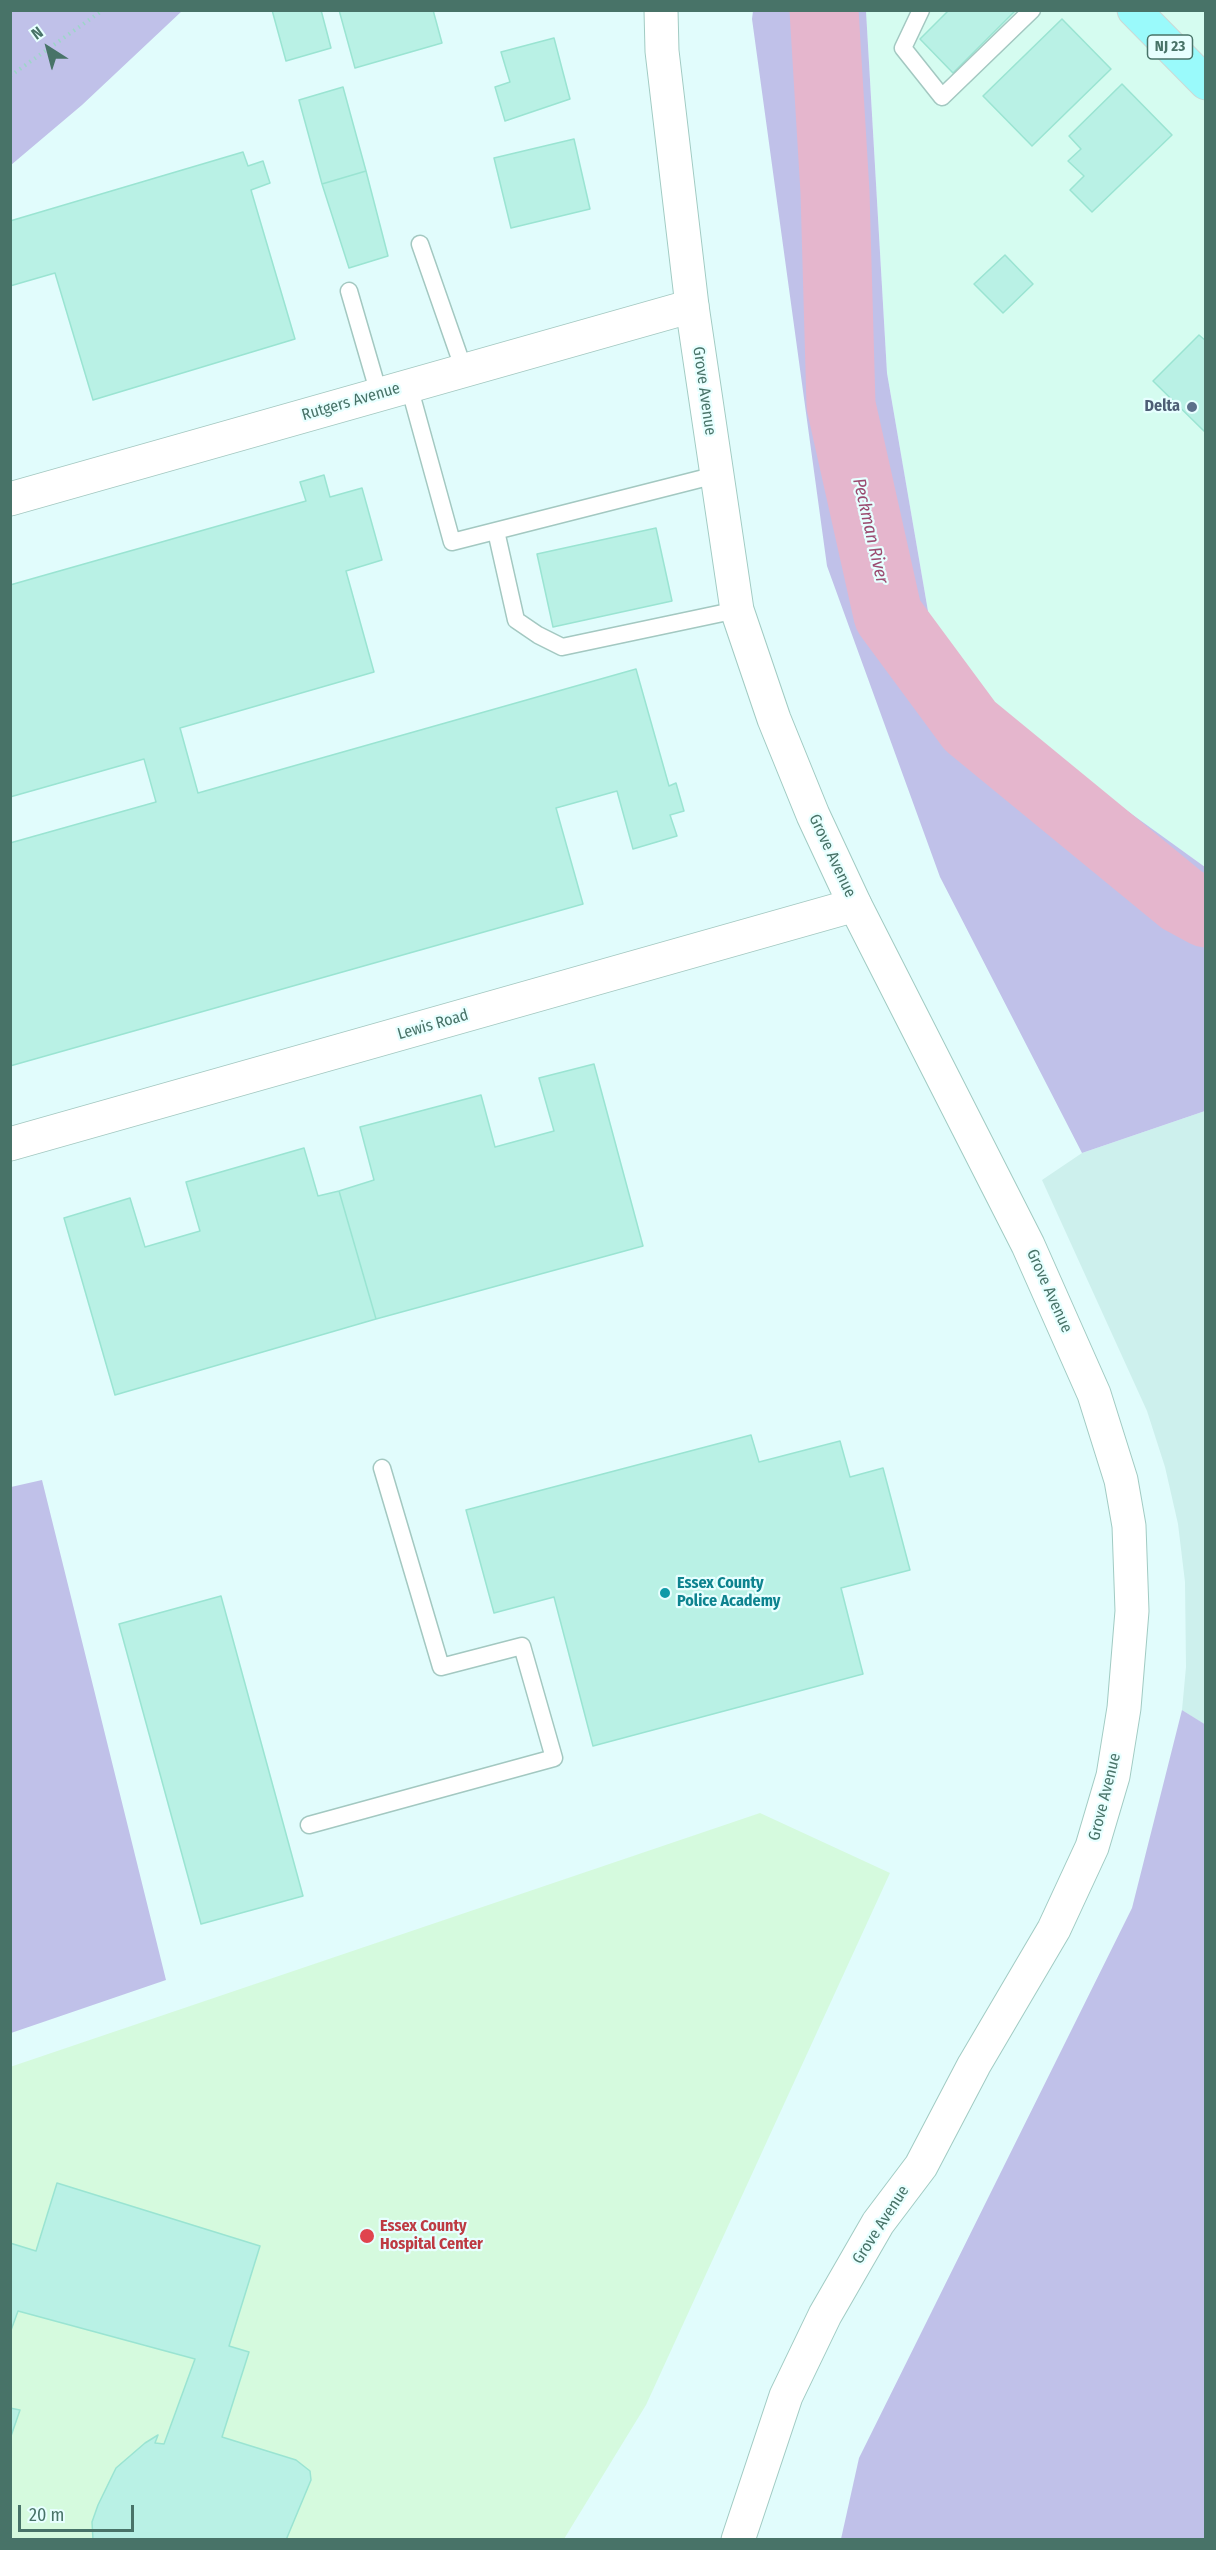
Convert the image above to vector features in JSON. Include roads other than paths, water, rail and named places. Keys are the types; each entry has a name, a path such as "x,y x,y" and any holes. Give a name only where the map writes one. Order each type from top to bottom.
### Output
{"main road":[{"name":"NJ 23","path":"1134,10 1206,83"}],"street":[{"name":"Grove Avenue","path":"661,10 662,51 692,306 737,610 778,730 813,815 855,905 1028,1245 1094,1394 1121,1480 1129,1526 1132,1611 1124,1708 1113,1776 1092,1847 1054,1929 974,2065 921,2166 878,2223 825,2315 786,2396 738,2540"},
{"name":"Rutgers Avenue","path":"10,498 692,306"},
{"name":"Lewis Road","path":"10,1144 855,905"}],"lane":[{"path":"921,10 903,48 942,97 1032,10"},
{"path":"420,244 464,370"},
{"path":"349,291 394,390 452,542 716,475"},
{"path":"496,531 516,620 562,647 737,610"},
{"path":"309,1825 554,1758 522,1646 441,1667 382,1468"}],"waterway":[{"name":"Peckman River","path":"824,10 835,192 841,405 888,615 970,726 1182,900 1206,913"}],"place":[{"name":"Delta","path":"1192,407"},
{"name":"Essex County Police Academy","path":"665,1593"},
{"name":"Essex County Hospital Center","path":"367,2236"}]}
